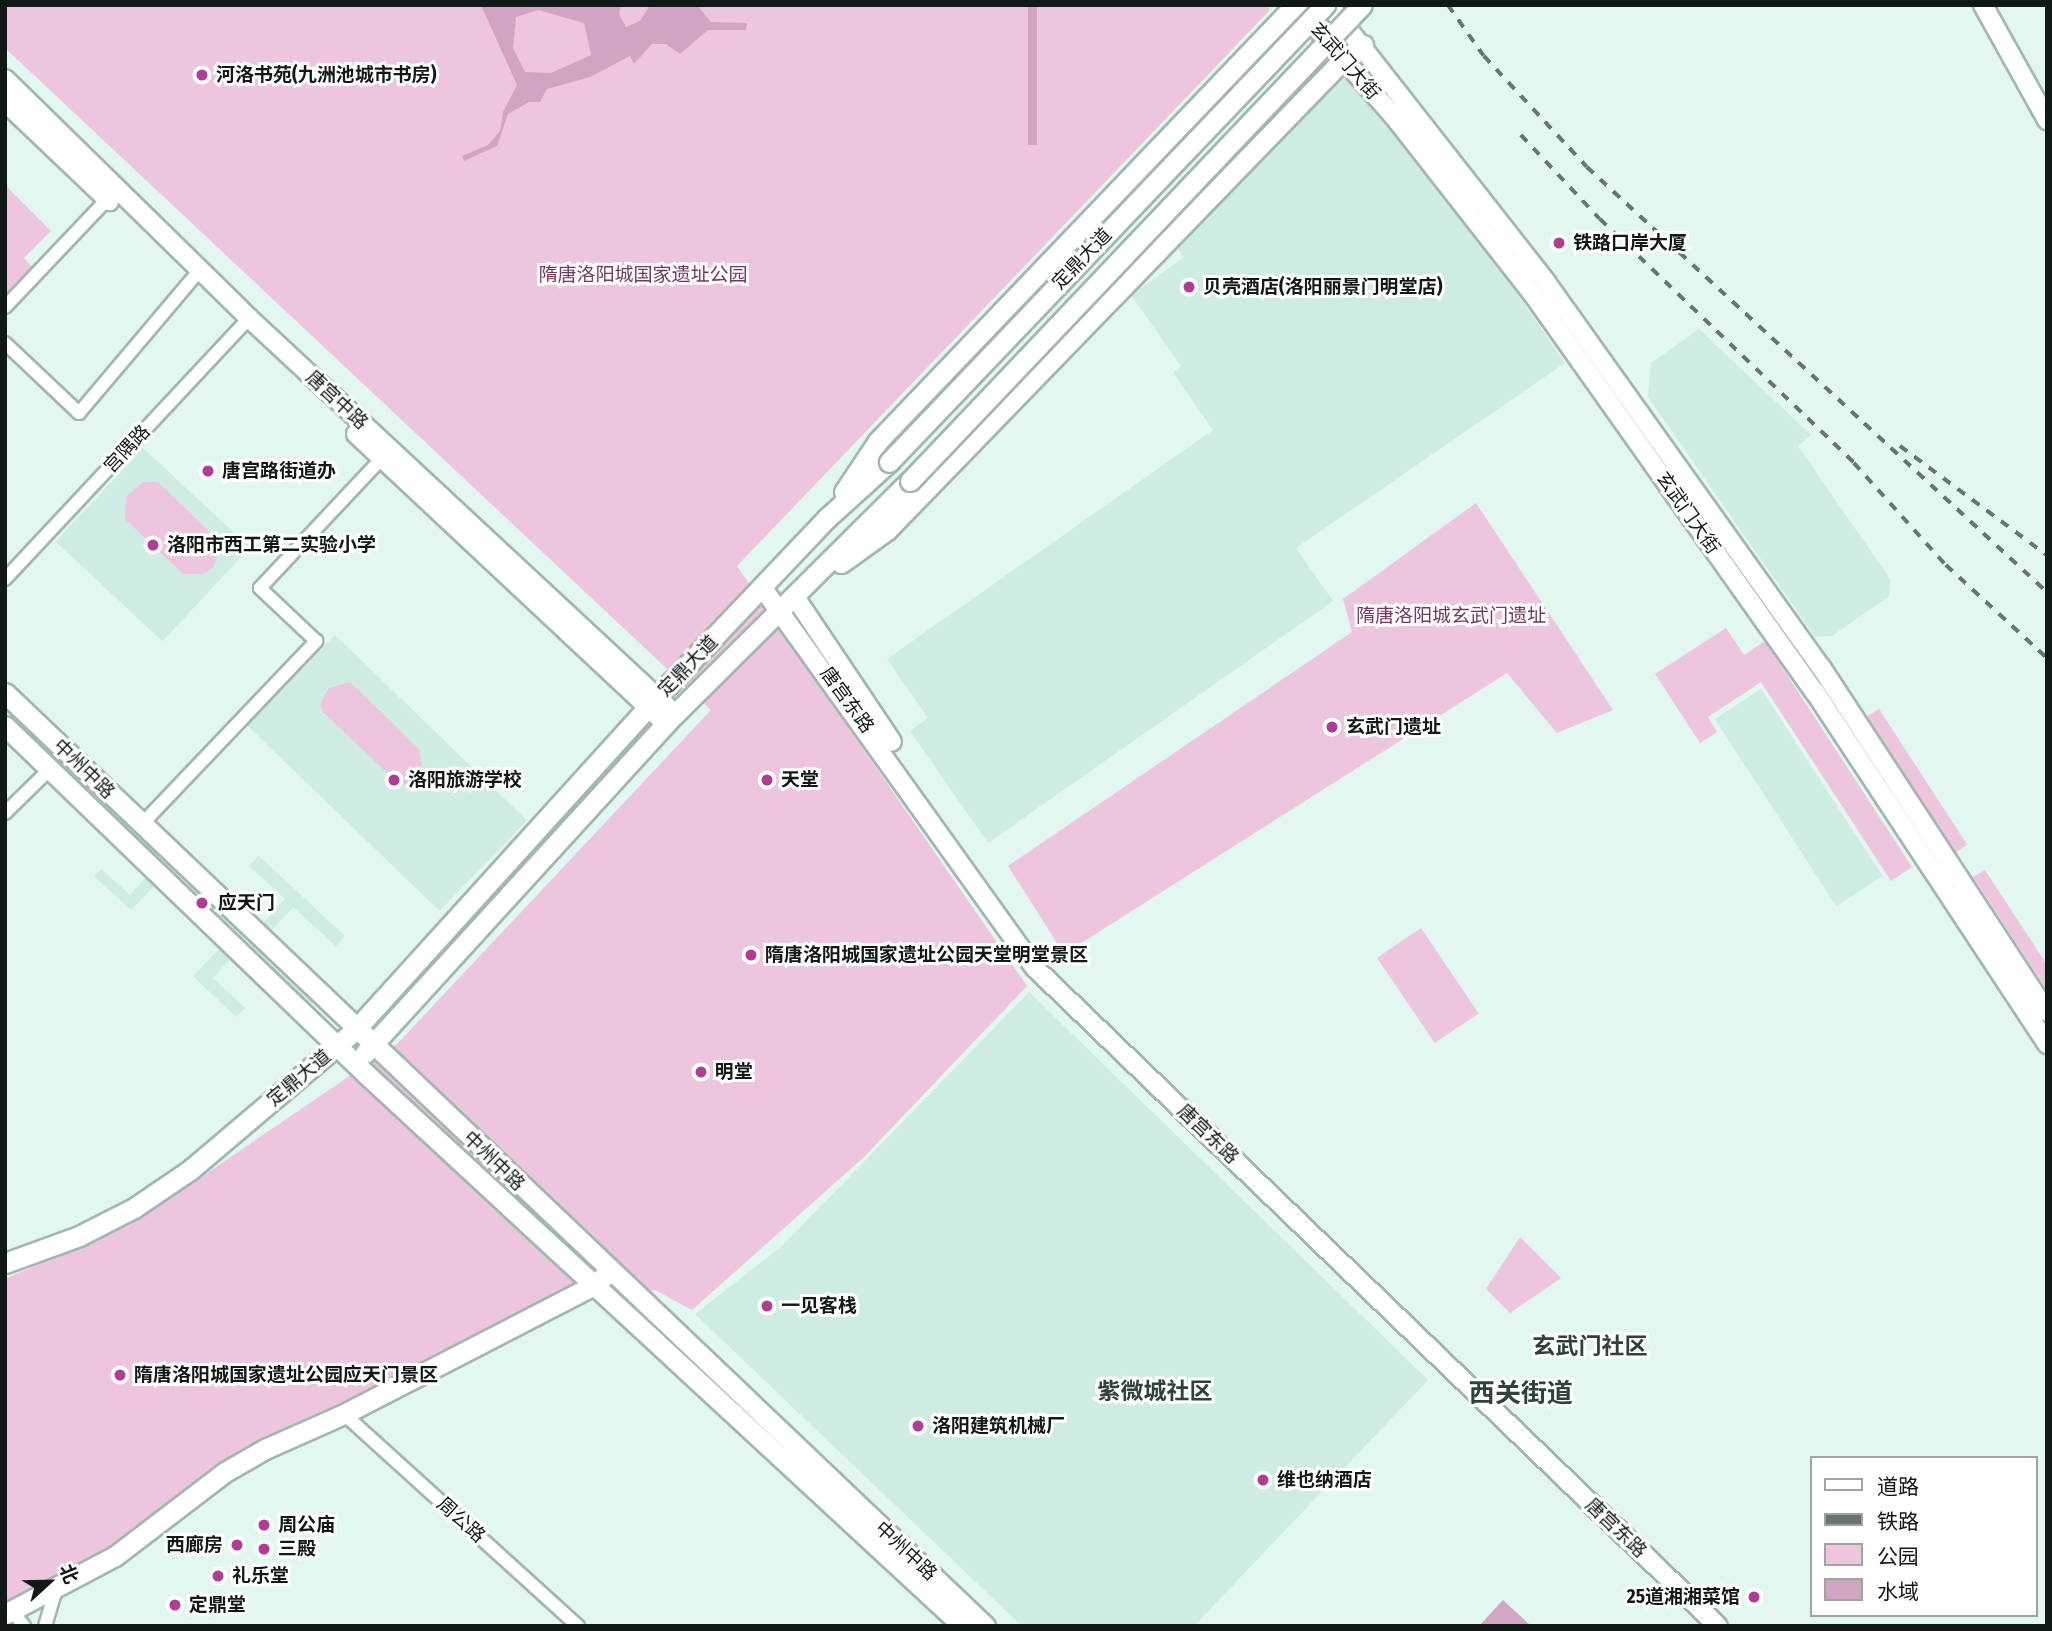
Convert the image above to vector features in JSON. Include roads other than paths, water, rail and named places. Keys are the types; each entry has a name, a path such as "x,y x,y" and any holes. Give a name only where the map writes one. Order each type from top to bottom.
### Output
{"main road":[{"name":"玄武门大街","path":"1295,5 1345,59 1532,293 1815,692 2047,1044"},
{"path":"827,518 871,452 1102,205 1295,5"},
{"name":"玄武门大街","path":"1327,5 1363,45 1546,282 1821,667 2047,1012"},
{"name":"定鼎大道","path":"5,1263 79,1236 134,1209 190,1170 356,1029 652,703 827,518 889,461 1327,5"},
{"name":"定鼎大道","path":"354,1064 671,719 788,604 917,486 1362,5"},
{"path":"1983,5 2047,120"},
{"path":"1994,5 2047,100"},
{"path":"917,486 1155,254 1345,59 1363,45"},
{"name":"唐宫中路","path":"7,89 196,275 652,703"},
{"path":"1102,205 1155,254"},
{"name":"唐宫中路","path":"246,322 382,458 671,719"},
{"path":"871,452 876,466 889,461"},
{"name":"唐宫东路","path":"762,587 788,604 1044,961 1734,1626"},
{"name":"唐宫东路","path":"788,604 1035,968 1718,1626"},
{"name":"中州中路","path":"5,693 356,1029 603,1277 963,1626"},
{"name":"中州中路","path":"5,726 354,1064 603,1277 985,1626"},
{"path":"12,1616 57,1586 115,1556 226,1472 344,1414 603,1277"}],"street":[{"path":"5,307 112,195"},
{"path":"5,342 79,413 196,275"},
{"name":"宫隅路","path":"5,579 246,322"},
{"path":"142,824 316,641 260,588 382,458"},
{"path":"5,813 50,769"},
{"name":"周公路","path":"344,1414 578,1626"},
{"path":"45,1626 57,1586"}],"water":[{"path":"481,5 621,5 619,14 626,27 640,21 650,5 697,5 711,22 747,23 746,30 708,30 680,54 666,44 652,44 634,64 630,56 590,77 547,89 540,102 529,102 508,114 497,146 464,161 462,156 488,145 500,131 503,112 517,85","holes":["538,10 584,23 591,55 551,73 525,72 513,48 516,17"]},
{"path":"1028,5 1037,5 1037,145 1028,145"}],"railway":[{"path":"1448,5 1484,56 1587,167 2047,592"},
{"path":"1521,135 1600,219 1854,463 1946,565 2047,658"},
{"path":"1900,446 2047,555"}],"place":[{"name":"河洛书苑(九洲池城市书房)","path":"202,75"},
{"name":"铁路口岸大厦","path":"1559,243"},
{"name":"贝壳酒店(洛阳丽景门明堂店)","path":"1189,287"},
{"name":"唐宫路街道办","path":"208,471"},
{"name":"洛阳市西工第二实验小学","path":"153,545"},
{"name":"玄武门遗址","path":"1332,727"},
{"name":"洛阳旅游学校","path":"394,780"},
{"name":"天堂","path":"767,780"},
{"name":"应天门","path":"202,903"},
{"name":"隋唐洛阳城国家遗址公园天堂明堂景区","path":"751,955"},
{"name":"明堂","path":"701,1072"},
{"name":"一见客栈","path":"767,1306"},
{"name":"隋唐洛阳城国家遗址公园应天门景区","path":"120,1375"},
{"name":"洛阳建筑机械厂","path":"918,1426"},
{"name":"维也纳酒店","path":"1263,1480"},
{"name":"周公庙","path":"264,1525"},
{"name":"西廊房","path":"237,1545"},
{"name":"三殿","path":"264,1549"},
{"name":"礼乐堂","path":"218,1576"},
{"name":"25道湘湘菜馆","path":"1754,1597"},
{"name":"定鼎堂","path":"175,1605"}],"district":[{"name":"玄武门社区","path":"1590,1346"},
{"name":"紫微城社区","path":"1155,1391"},
{"name":"西关街道","path":"1521,1394"}],"park label":[{"name":"隋唐洛阳城国家遗址公园","path":"643,275"},
{"name":"隋唐洛阳城玄武门遗址","path":"1451,616"}]}
